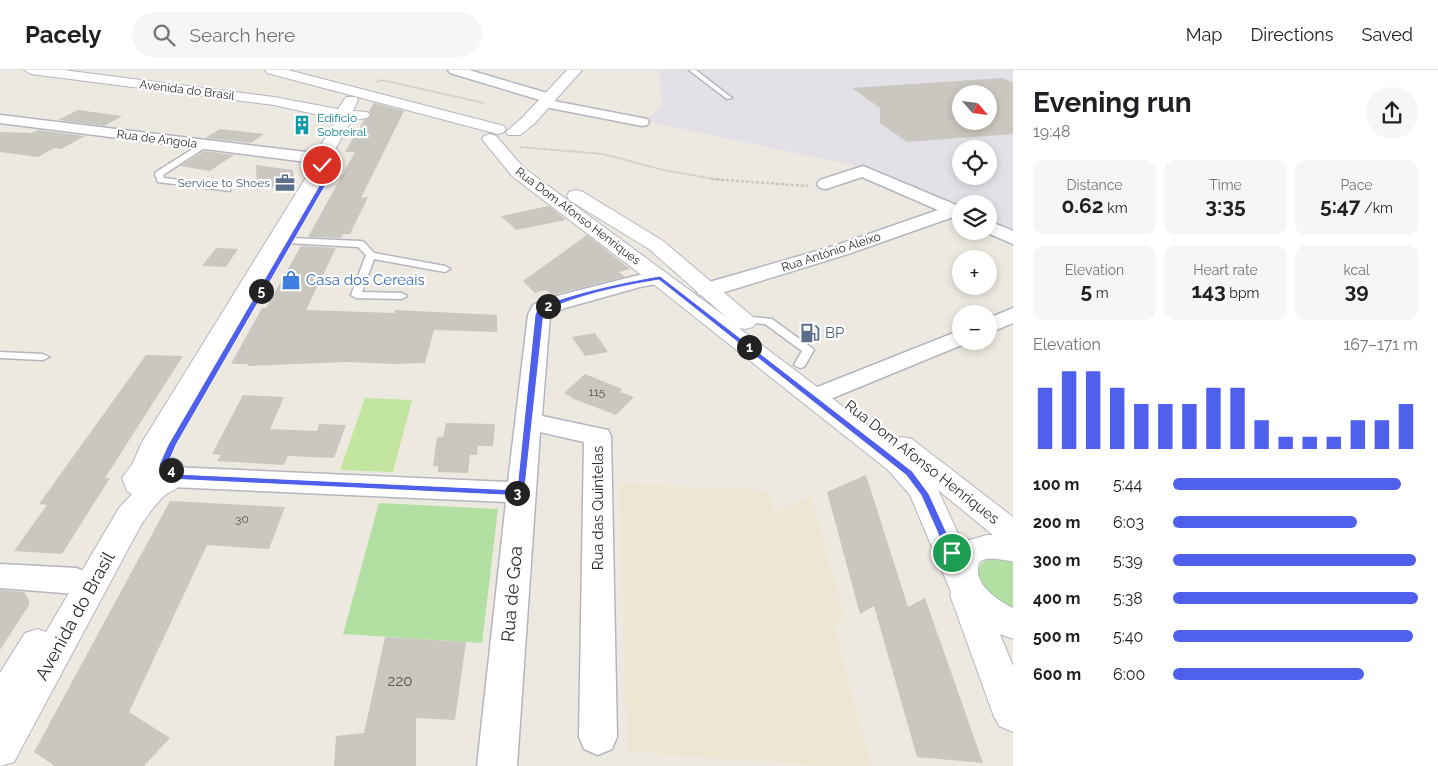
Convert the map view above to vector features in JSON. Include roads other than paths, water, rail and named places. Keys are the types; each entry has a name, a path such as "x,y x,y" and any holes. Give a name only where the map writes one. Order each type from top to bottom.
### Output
{"street":[{"name":"Avenida do Brasil","path":"31,70 274,101 347,108 362,115"},
{"name":"Avenida do Brasil","path":"61,70 240,93 329,109 347,108 372,97"},
{"path":"255,70 341,92 347,108"},
{"path":"272,70 394,103 398,106 502,136 529,120 575,70"},
{"path":"455,70 547,101 642,122"},
{"name":"Avenida do Brasil","path":"324,160 342,147 372,101 372,97"},
{"path":"600,113 613,104"},
{"name":"Avenida do Brasil","path":"0,707 76,581 113,515 155,476 155,444 317,174 345,119 347,108"},
{"name":"Rua de Angola","path":"0,119 324,160"},
{"name":"Rua Dom Afonso Henriques","path":"502,136 518,172 665,273 717,304 800,365 822,393 1013,534"},
{"name":"Rua Dom Afonso Henriques","path":"502,136 534,170 656,245 665,273"},
{"name":"Avenida do Brasil","path":"0,749 130,516 329,174 324,160"},
{"path":"826,184 863,171 952,210"},
{"name":"Rua António Aleixo","path":"717,304 841,250 952,215"},
{"path":"997,231 1013,238"},
{"path":"528,421 541,310 557,303 665,273"},
{"name":"Rua Dom Afonso Henriques","path":"717,304 822,393 918,483 925,494 962,579 974,600 988,612 1013,624"},
{"path":"997,322 1013,315"},
{"path":"822,393 952,341"},
{"name":"Rua de Goa","path":"497,766 528,421"},
{"name":"Rua das Quintelas","path":"528,421 598,436 598,737"},
{"path":"155,476 521,493"},
{"name":"Rua Dom Afonso Henriques","path":"962,579 963,560 971,552 984,547 1000,546 1013,549"},
{"path":"0,576 76,581"},
{"path":"962,579 1013,714"}],"lane":[{"path":"692,70 729,98"},
{"path":"205,145 159,174 161,180 227,189"},
{"path":"290,240 361,244 371,255 445,269"},
{"path":"371,255 356,295 402,296"},
{"path":"0,355 43,357"}],"place":[{"name":"Edifício Sobreiral","path":"302,125"},
{"name":"Service to Shoes","path":"285,183"},
{"name":"Casa dos Cereais","path":"291,280"},
{"name":"BP","path":"810,333"}]}
